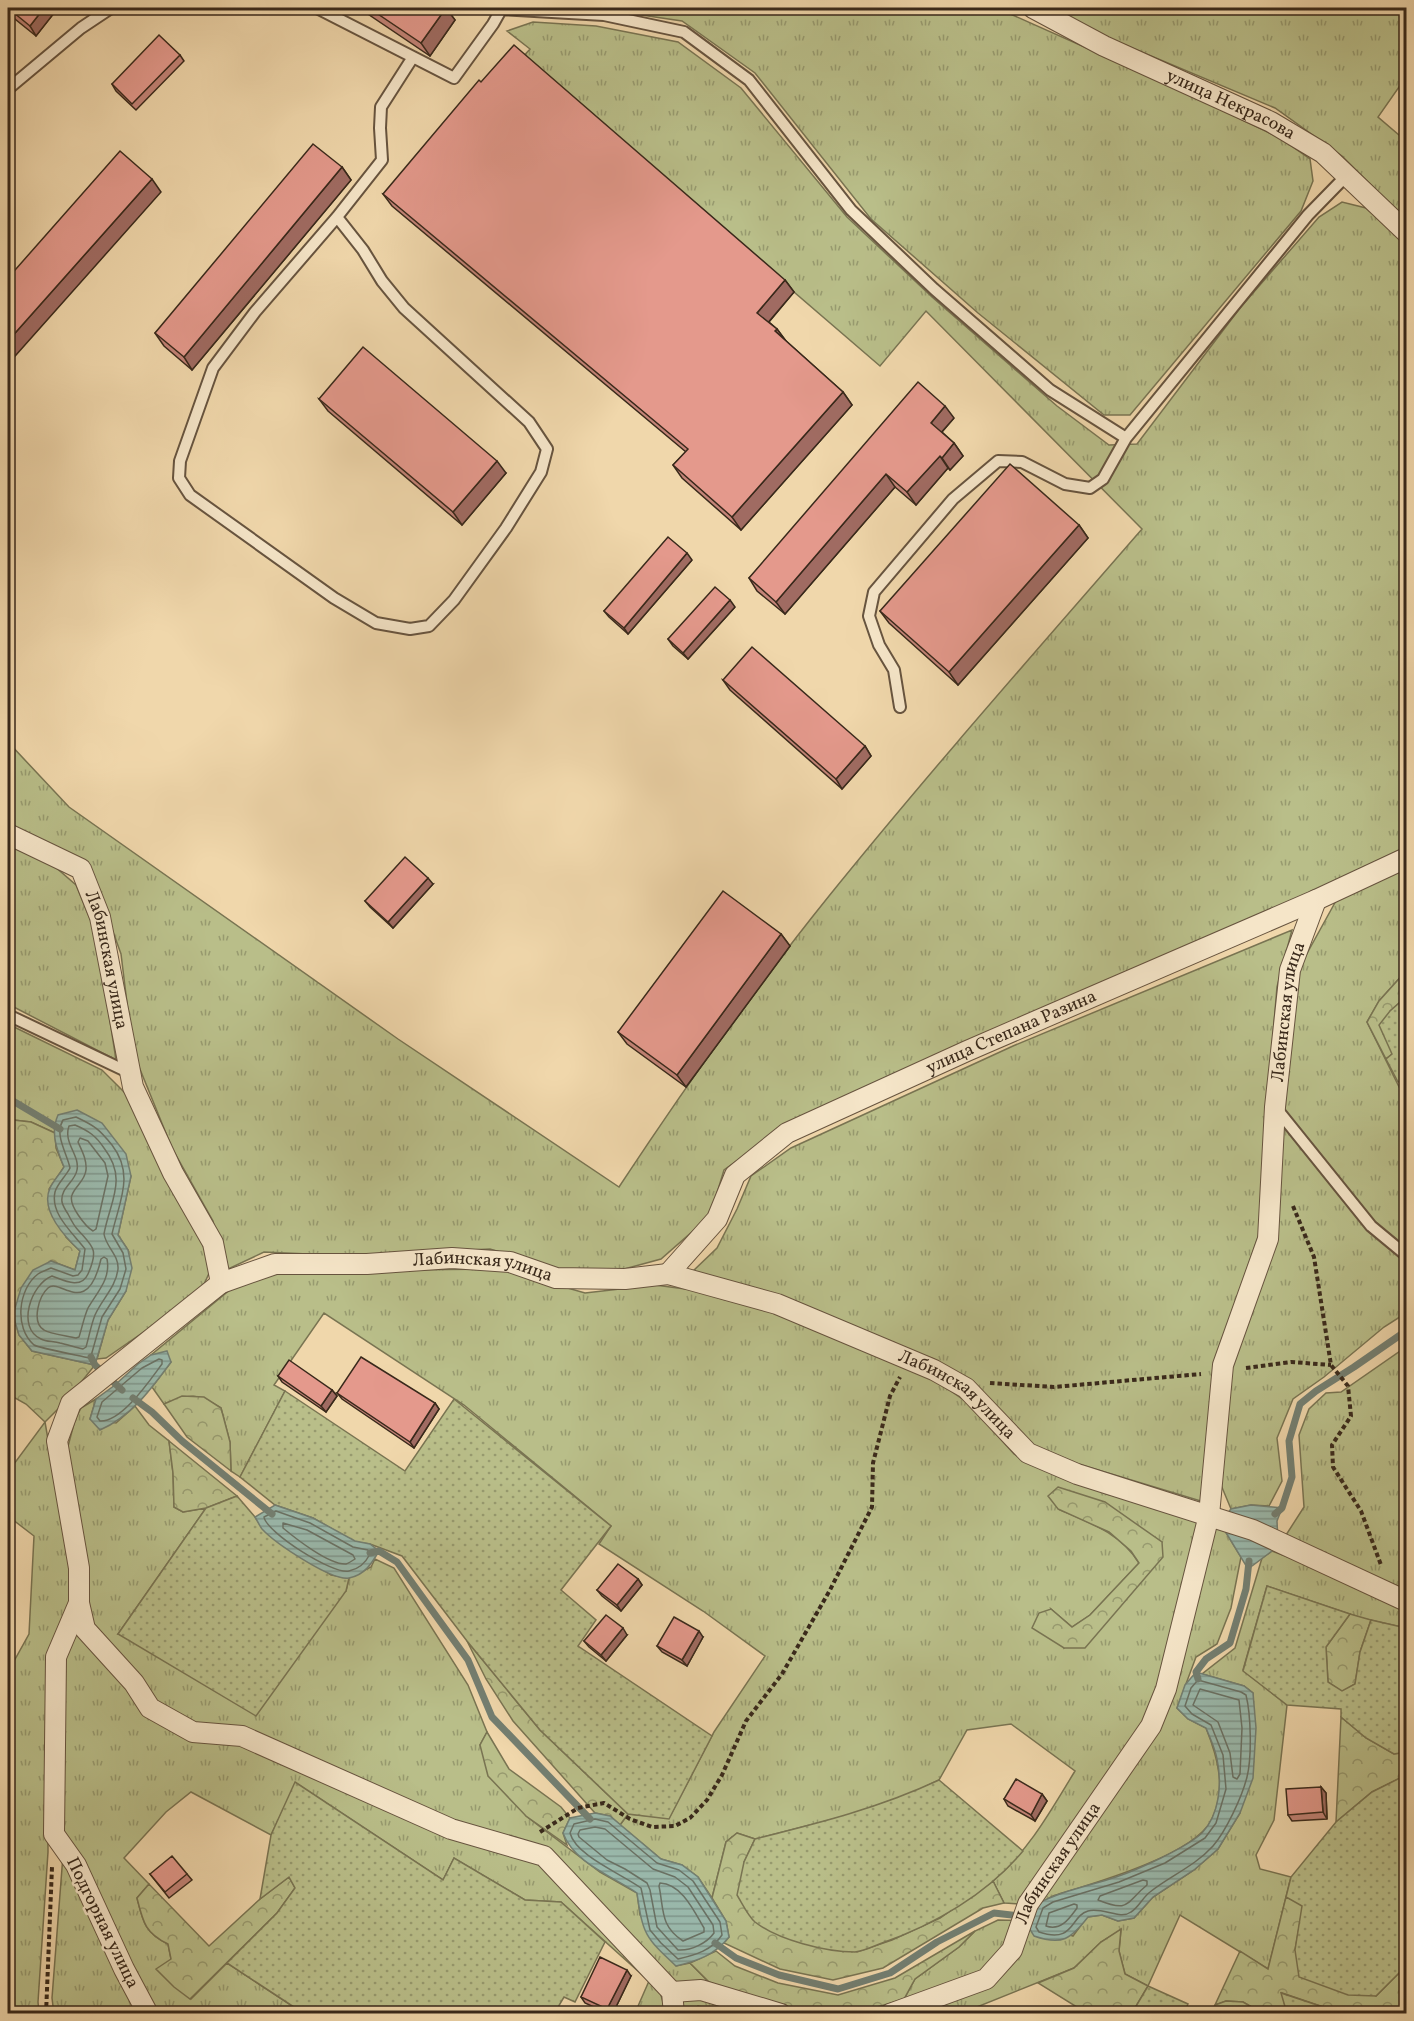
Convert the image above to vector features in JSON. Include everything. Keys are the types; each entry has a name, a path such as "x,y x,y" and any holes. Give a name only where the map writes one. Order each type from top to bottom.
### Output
{"street":[{"name":"улица Некрасова","path":"1034,8 1104,46 1271,122 1323,153 1407,232"},
{"name":"Лабинская улица","path":"8,834 81,869 100,917 133,1087 173,1173 213,1244 221,1283 275,1264 367,1264 452,1258 510,1262 556,1278 626,1280 668,1274 777,1305 934,1370 966,1388 1028,1453 1077,1474 1252,1530 1402,1599"},
{"name":"улица Степана Разина","path":"668,1274 717,1219 735,1175 787,1133 1407,858"},
{"name":"Лабинская улица","path":"890,2013 986,1979 1012,1950 1028,1904 1151,1726 1166,1689 1209,1515 1223,1365 1268,1239 1275,1107 1290,970 1316,900"},
{"path":"221,1283 71,1403 57,1441 79,1568 79,1603 85,1629 134,1683 150,1708 193,1732 242,1736 451,1829 544,1856 672,1992 674,2013"},
{"path":"54,1834 56,1656 79,1603"},
{"name":"Подгорная улица","path":"54,1834 76,1865 124,1970 148,2013"},
{"path":"672,1992 701,1990 780,2013"}],"lane":[{"path":"8,89 81,28 111,8"},
{"path":"317,8 454,78 502,8 604,15 684,32 749,80 851,210 934,289 1050,390 1126,438"},
{"path":"337,217 404,308 529,422 547,448 541,472 506,528 454,600 429,626 410,629 376,623 334,598 190,495 179,478 180,461 213,368 255,312 337,217 382,160 381,107 413,57"},
{"path":"900,707 894,670 879,645 869,616 874,592 953,499 998,461 1022,462 1065,484 1090,488 1103,479 1126,438 1308,215 1347,175"},
{"path":"8,1015 130,1073"},
{"path":"1275,1107 1371,1226 1407,1255"}],"path":[{"path":"1292,1196 1293,1206 1314,1257 1331,1365 1348,1386 1351,1416 1332,1445 1333,1467 1361,1511 1383,1570 1402,1599"},
{"path":"531,1851 532,1838 578,1808 604,1803 630,1819 652,1827 663,1827 675,1826 690,1818 708,1800 746,1721 782,1674 830,1590 872,1506 873,1463 890,1396 909,1360"},
{"path":"966,1388 992,1383 1054,1387 1192,1373 1222,1376 1251,1366 1291,1362 1331,1365"},
{"path":"46,2013 54,1834"}],"green space":[{"path":"608,8 997,8 1174,87 1280,138 1310,159 1313,181 1301,211 1130,415 1104,415 978,313 871,219 755,73 682,21"},
{"path":"1037,8 1406,8 1406,77 1378,117 1406,141 1406,220 1342,156 1275,108"},
{"path":"533,22 596,26 678,42 741,88 847,217 932,297 1057,406 1109,445 1137,444 1240,308 1319,217 1342,202 1366,208 1406,243 1406,847 1303,896 782,1129 724,1170 710,1216 661,1259 617,1271 556,1269 490,1249 353,1256 264,1252 224,1271 213,1221 172,1148 133,1052 121,954 89,865 8,827 8,742 69,807 398,1039 619,1187 721,1039 829,896 945,757 1142,529 926,311 880,366 522,58 530,49 507,31"},
{"path":"8,845 54,866 76,885 97,936 116,1060 8,1004"},
{"path":"1406,868 1406,971 1379,1001 1367,1022 1406,1101 1406,1313 1384,1327 1324,1377 1293,1399 1277,1438 1282,1481 1269,1506 1251,1505 1231,1509 1221,1485 1231,1358 1275,1235 1284,1092 1299,968 1337,899"},
{"path":"1292,930 1277,987 1267,1107 1261,1229 1215,1360 1204,1502 1032,1448 970,1384 934,1359 692,1272 717,1248 751,1176 791,1148 1013,1046"},
{"path":"1406,971 1406,997 1390,1011 1392,1054 1386,1059 1367,1022 1379,1001"},
{"path":"1406,997 1406,1081 1398,1082 1386,1059 1392,1054 1379,1025"},
{"path":"8,1024 102,1070 126,1094 196,1225 211,1269 200,1293 106,1358 97,1359 108,1320 126,1291 128,1250 118,1235 131,1176 54,1125 55,1133 31,1122 14,1120 8,1125"},
{"path":"13,1120 31,1122 55,1133 56,1148 64,1167 49,1189 66,1237 80,1251 75,1270 51,1261 13,1315 19,1335 32,1351 95,1365 65,1402 45,1422 26,1404 8,1394 8,1125"},
{"path":"501,1269 585,1293 655,1285 693,1290 772,1312 932,1378 968,1403 1014,1454 1044,1470 1223,1525 1241,1557 1231,1608 1217,1644 1196,1657 1177,1708 1188,1719 1206,1728 1214,1751 1220,1786 1219,1798 1211,1821 1200,1834 1184,1846 1141,1867 1053,1896 1039,1903 1028,1905 1004,1903 993,1881 1029,1843 1075,1771 1011,1724 967,1730 939,1780 910,1794 849,1815 755,1839 737,1833 726,1842 712,1898 698,1877 682,1865 661,1859 620,1825 628,1814 669,1818 714,1732 765,1656 703,1611 599,1544 611,1526 464,1405 324,1313 274,1385 285,1391 240,1477 231,1471 230,1442 221,1408 194,1396 187,1396 164,1404 152,1387 171,1362 151,1355 231,1289 282,1271","holes":["1058,1509 1162,1542 1064,1648 1051,1609 1072,1627 1090,1615 1139,1563 1131,1552 1113,1536"]},
{"path":"1406,1347 1406,1595 1286,1535 1304,1507 1299,1435 1309,1409 1326,1393 1341,1392"},
{"path":"285,1391 405,1471 454,1399 611,1526 561,1590 596,1620 578,1646 712,1736 669,1819 628,1814 540,1730 467,1641 402,1556 370,1544 355,1542 313,1518 275,1505 240,1477"},
{"path":"182,1396 204,1397 221,1408 230,1442 231,1471 187,1437 164,1404"},
{"path":"96,1399 90,1419 116,1423 135,1406 149,1425 169,1441 174,1507 183,1512 206,1508 118,1634 346,1591 349,1578 371,1567 375,1559 394,1568 468,1685 487,1732 480,1745 526,1816 600,1872 637,1893 640,1915 676,1966 690,1963 709,1982 772,2006 904,1999 915,1979 959,1947 975,1931 998,1920 1032,1921 1073,1936 1087,1917 1102,1915 1118,1921 1134,1918 1153,1897 1194,1870 1218,1849 1240,1813 1253,1693 1244,1686 1202,1674 1235,1648 1262,1558 1272,1551 1344,1578 1406,1606 1406,1628 1361,1618 1267,1586 1243,1670 1287,1705 1274,1820 1256,1855 1260,1869 1291,1877 1268,1969 1180,1915 1148,1986 1125,1974 1119,1951 1121,1930 1101,1942 1074,1968 962,2013 726,2014 698,2006 695,2013 679,2013 546,1849 449,1824 197,1725 155,1700 91,1626 67,1450 75,1420 81,1408"},
{"path":"45,1422 74,1590 47,1664 48,1852 39,2013 8,2013 8,1672 29,1634 34,1536 8,1516 8,1472"},
{"path":"169,1441 237,1496 206,1508 183,1512 174,1507"},
{"path":"1058,1487 1105,1502 1162,1542 1163,1557 1085,1648 1064,1648 1032,1628 1039,1613 1051,1609 1072,1627 1090,1615 1139,1563 1131,1551 1109,1532 1058,1509 1048,1496"},
{"path":"237,1496 262,1528 331,1575 349,1578 346,1591 256,1716 118,1634 206,1508"},
{"path":"1267,1586 1350,1614 1326,1647 1328,1682 1342,1691 1355,1684 1360,1652 1371,1620 1406,1628 1406,1752 1394,1754 1366,1738 1341,1717 1341,1709 1287,1705 1243,1671"},
{"path":"1350,1614 1371,1620 1360,1652 1355,1684 1342,1692 1328,1682 1326,1647"},
{"path":"76,1618 147,1710 247,1743 541,1859 657,1981 666,2013 635,2013 649,1981 561,1902 525,1900 454,1858 443,1880 296,1783 271,1835 191,1792 166,1812 124,1858 149,1884 137,1898 143,1920 154,1936 168,1944 171,1959 191,1999 227,1963 303,2013 157,2013 59,1832 60,1658"},
{"path":"467,1641 540,1730 628,1814 620,1825 610,1816 595,1813 513,1721 486,1679"},
{"path":"1341,1717 1366,1738 1394,1754 1406,1752 1406,1775 1372,1792 1336,1822"},
{"path":"487,1732 509,1769 561,1807 570,1818 563,1833 567,1845 526,1816 488,1776 480,1745"},
{"path":"1406,1775 1406,1966 1376,1996 1348,1995 1299,1977 1295,1950 1302,1906 1286,1897 1291,1877 1336,1822 1372,1792"},
{"path":"939,1780 1023,1851 1009,1867 976,1894 921,1927 855,1952 817,1947 789,1939 765,1928 750,1916 737,1895 744,1862 755,1839 871,1807"},
{"path":"295,1782 443,1880 454,1858 525,1900 561,1902 605,1942 575,2002 564,1997 554,2014 303,2013 227,1963 277,1913 295,1888 289,1877 260,1899 271,1835"},
{"path":"737,1833 755,1839 744,1862 857,1952 892,1940 940,1918 993,1881 1004,1903 983,1908 883,1968 833,1980 780,1969 724,1943 729,1937 726,1921 712,1898 726,1842"},
{"path":"63,1855 141,2013 54,2014 52,1998"},
{"path":"289,1877 295,1888 277,1913 190,1999 156,1969 171,1959 168,1944 154,1936 146,1926 141,1914 137,1898 149,1884 209,1946 260,1899"},
{"path":"1286,1897 1303,1905 1295,1950 1376,1996 1406,1966 1406,2013 1341,2013 1282,1993 1286,2010 1262,2013 1243,2002 1226,2001 1215,2005 1240,1951 1268,1969"},
{"path":"1121,1929 1119,1951 1125,1974 1148,1986 1132,2013 1088,2014 1038,1983 1074,1968 1101,1942"},
{"path":"975,1931 959,1947 915,1979 904,1999 874,2008 835,2012 772,2006 709,1982 690,1963 716,1951 735,1966 778,1983 838,1995 895,1978"},
{"path":"1148,1986 1188,2004 1184,2013 1132,2013"},
{"path":"1281,1993 1341,2013 1267,2013 1286,2010"},
{"path":"1226,2001 1243,2002 1262,2013 1211,2013 1215,2005"}],"water":[{"path":"77,1110 102,1123 126,1154 131,1176 118,1235 128,1250 132,1268 126,1291 108,1320 95,1365 32,1351 19,1335 13,1315 21,1288 33,1270 51,1261 75,1270 80,1251 51,1214 48,1196 51,1185 64,1167 55,1141 58,1115"},
{"path":"167,1351 171,1362 148,1392 122,1417 100,1430 90,1419 96,1399 151,1355"},
{"path":"275,1505 313,1518 355,1541 370,1544 379,1551 367,1568 355,1576 349,1578 330,1574 290,1551 262,1529 255,1517"},
{"path":"1251,1505 1282,1508 1277,1521 1278,1542 1272,1551 1248,1569 1225,1531 1222,1520 1231,1509"},
{"path":"1196,1672 1244,1686 1253,1693 1256,1728 1253,1778 1240,1813 1218,1849 1194,1870 1153,1897 1134,1918 1118,1921 1102,1915 1088,1917 1076,1931 1065,1938 1052,1940 1034,1936 1029,1928 1037,1904 1075,1889 1116,1877 1173,1852 1202,1833 1213,1817 1219,1788 1219,1768 1216,1755 1206,1728 1188,1719 1177,1708 1185,1685"},
{"path":"595,1813 610,1816 661,1859 682,1865 698,1877 726,1921 729,1937 724,1943 705,1956 676,1966 658,1948 644,1927 637,1893 585,1861 568,1843 563,1833 570,1818"}],"building":[{"path":"8,8 44,8 30,26"},
{"path":"369,8 446,8 421,43"},
{"path":"159,35 180,55 132,104 112,84"},
{"path":"514,45 785,280 757,313 843,392 732,517 673,465 688,449 383,194 479,80 481,82"},
{"path":"313,144 342,167 184,357 155,333"},
{"path":"120,151 152,179 8,341 8,278"},
{"path":"363,347 497,461 453,512 319,399"},
{"path":"918,382 945,406 931,423 954,443 907,492 886,474 776,602 749,578"},
{"path":"1010,464 1079,525 949,672 880,611"},
{"path":"668,537 687,553 624,628 604,611"},
{"path":"715,587 730,600 683,653 668,639"},
{"path":"752,647 865,746 836,779 723,680"},
{"path":"405,857 428,878 388,922 365,901"},
{"path":"723,891 781,934 677,1075 618,1032"},
{"path":"361,1357 435,1403 410,1442 337,1393"},
{"path":"289,1360 332,1390 321,1406 278,1376"},
{"path":"618,1564 638,1579 617,1605 597,1590"},
{"path":"606,1615 623,1628 601,1655 584,1641"},
{"path":"674,1617 699,1631 682,1660 657,1646"},
{"path":"1016,1779 1042,1794 1031,1815 1004,1799"},
{"path":"1321,1787 1323,1812 1288,1815 1286,1789"},
{"path":"172,1856 187,1874 165,1892 150,1874"},
{"path":"600,1957 627,1970 607,2009 581,1997"}],"waterway":[{"path":"8,1098 60,1129"},
{"path":"1275,1514 1282,1508 1292,1477 1289,1441 1300,1404 1406,1331"},
{"path":"91,1357 95,1365 122,1390"},
{"path":"133,1398 272,1514"},
{"path":"370,1553 379,1551 397,1562 468,1660 492,1717 590,1819"},
{"path":"1198,1679 1196,1672 1206,1659 1230,1643 1246,1589 1249,1561"},
{"path":"715,1943 736,1958 779,1975 838,1989 890,1973 937,1942 994,1913 1020,1916"}]}
